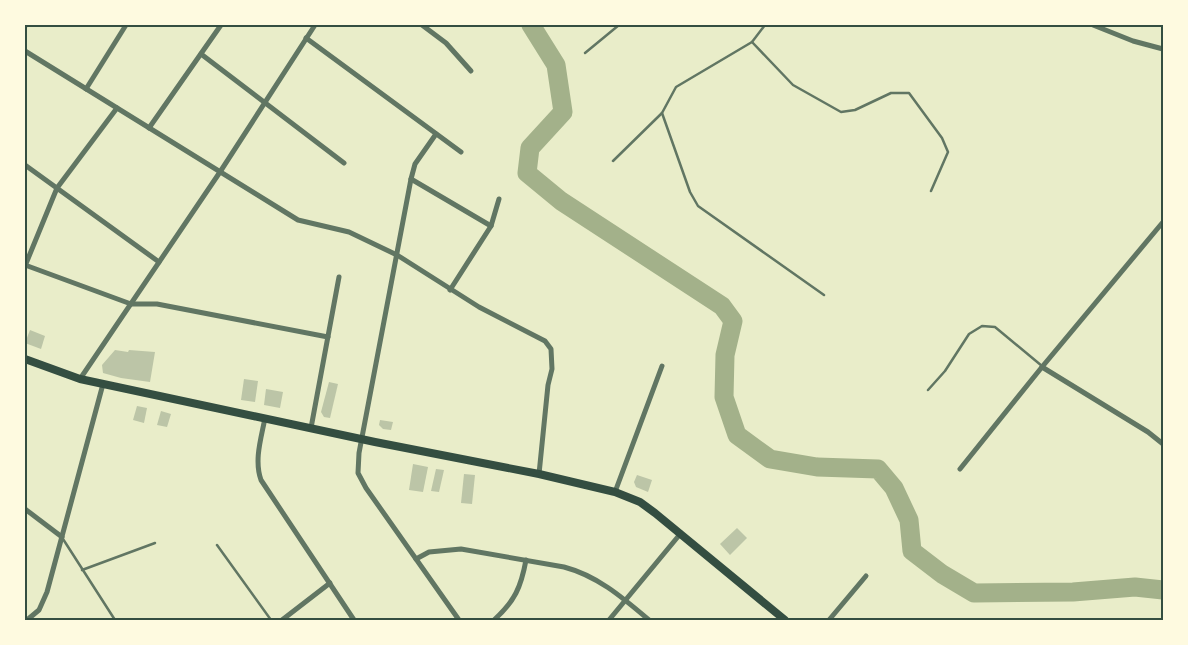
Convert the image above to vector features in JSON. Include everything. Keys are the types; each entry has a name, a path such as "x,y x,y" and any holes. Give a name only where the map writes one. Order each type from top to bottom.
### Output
{"main road":[{"path":"25,359 80,379 362,439 539,474 615,492 640,502 681,533 785,620"}],"street":[{"path":"86,89 126,25"},
{"path":"149,128 220,25"},
{"path":"80,379 220,172 315,25"},
{"path":"422,25 446,43 470,71"},
{"path":"1093,25 1133,41 1163,49"},
{"path":"306,38 462,152"},
{"path":"25,51 298,220 349,232 397,255 479,307 545,341 551,349 552,369 548,385 539,474"},
{"path":"200,54 344,163"},
{"path":"117,108 57,188 25,265 131,304 157,304 328,337"},
{"path":"436,134 415,164 411,179 362,439 358,473 366,488 459,620"},
{"path":"25,165 160,262"},
{"path":"411,179 491,226"},
{"path":"450,290 491,226 499,199"},
{"path":"960,469 1042,366 1163,222"},
{"path":"311,428 339,278"},
{"path":"615,492 662,366"},
{"path":"1042,366 1148,432 1163,444"},
{"path":"27,620 39,610 44,600 103,384"},
{"path":"265,418 258,459 258,471 261,480 354,620"},
{"path":"25,509 62,537"},
{"path":"609,620 681,533"},
{"path":"416,559 428,552 454,549 556,565 580,572 600,582 649,620"},
{"path":"494,620 507,608 516,595 522,580 526,560"},
{"path":"830,620 866,576"},
{"path":"282,620 330,583"}],"lane":[{"path":"585,53 619,25"},
{"path":"614,161 662,113 676,87 752,42 765,25"},
{"path":"752,42 794,85 841,112 855,110 891,93 909,93 942,138 948,152 931,191"},
{"path":"662,113 690,192 698,206 824,296"},
{"path":"928,390 945,371 969,334 982,326 995,327 1042,366"},
{"path":"62,537 115,620"},
{"path":"82,570 155,543"},
{"path":"217,545 271,620"}],"building":[{"path":"30,330 45,336 41,349 25,343"},
{"path":"115,350 155,352 150,382 121,378 103,373 102,365"},
{"path":"244,379 258,381 255,402 241,400"},
{"path":"329,382 338,384 330,418 324,417 321,412"},
{"path":"266,389 283,392 280,408 264,405"},
{"path":"137,406 147,408 144,423 133,420"},
{"path":"161,411 171,414 167,427 157,425"},
{"path":"380,420 393,422 391,430 383,429 379,425"},
{"path":"413,464 428,467 423,492 409,490"},
{"path":"436,469 444,470 439,492 431,491"},
{"path":"464,474 475,475 472,504 461,503"},
{"path":"637,475 652,480 648,492 636,487 634,482"},
{"path":"737,528 747,538 730,555 720,544"}],"waterway":[{"path":"531,25 556,65 563,112 530,148 527,173 561,201 722,306 733,321 725,355 724,397 737,435 770,459 817,467 878,469 894,488 909,520 912,551 942,574 974,593 1073,592 1135,587 1163,590"}]}
